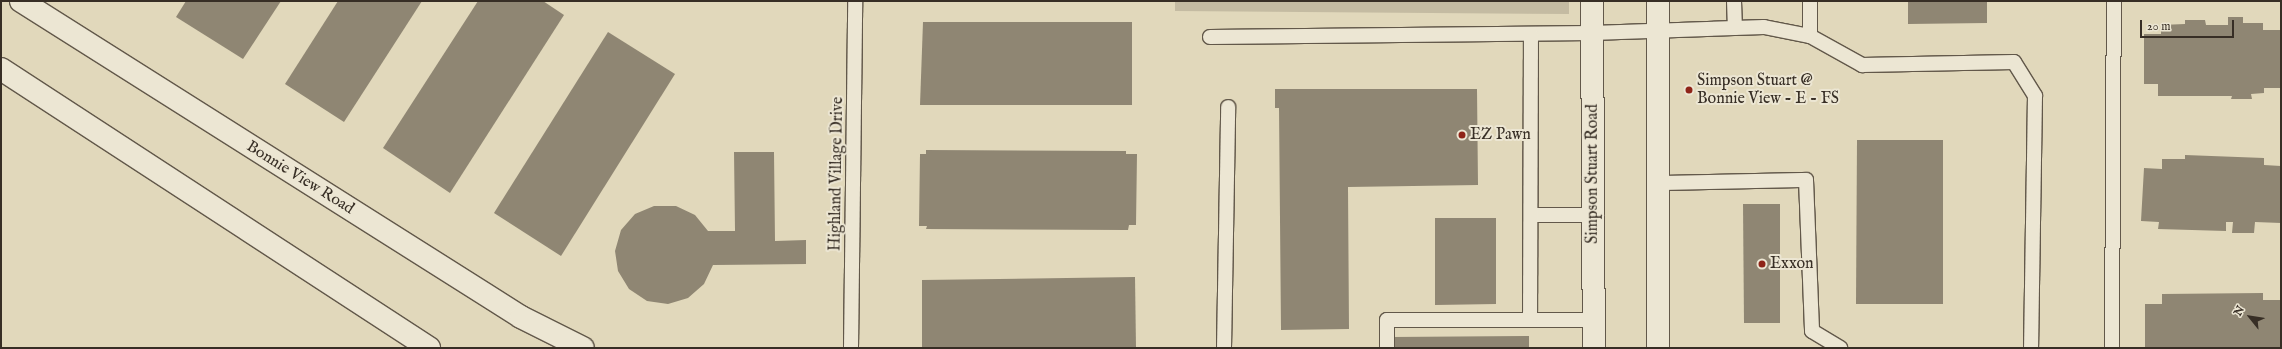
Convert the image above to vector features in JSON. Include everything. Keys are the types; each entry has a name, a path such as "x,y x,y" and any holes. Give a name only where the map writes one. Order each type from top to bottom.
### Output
{"main road":[{"name":"Bonnie View Road","path":"21,1 521,317 583,348"},
{"name":"Simpson Stuart Road","path":"1592,1 1594,348"},
{"path":"1658,1 1658,348"},
{"path":"1,69 429,348"}],"lane":[{"name":"Highland Village Drive","path":"851,348 855,1"},
{"path":"1734,1 1735,28"},
{"path":"1810,1 1810,36"},
{"path":"2112,348 2114,1"},
{"path":"1210,37 1657,32 1764,27 1810,36 1862,65 2014,62 2035,96 2031,348"},
{"path":"1530,320 1531,34"},
{"path":"1224,348 1228,107"},
{"path":"1658,183 1806,180 1812,331 1840,348"},
{"path":"1531,215 1594,215"},
{"path":"1387,348 1387,320 1594,320"}],"shaded area":[{"path":"1175,1 1569,1 1569,14 1175,11"}],"building":[{"path":"186,1 281,1 243,59 176,17"},
{"path":"338,1 422,1 344,122 285,84"},
{"path":"478,1 543,1 564,15 450,193 383,148"},
{"path":"1908,1 1987,1 1987,23 1908,24"},
{"path":"2228,17 2243,17 2243,23 2263,23 2263,30 2281,30 2281,88 2264,88 2264,93 2251,94 2252,99 2231,99 2232,96 2158,96 2158,84 2144,84 2144,34 2161,34 2161,25 2185,24 2185,20 2205,20 2206,25 2228,25"},
{"path":"923,22 1132,22 1132,105 920,105"},
{"path":"608,32 675,74 561,256 494,213"},
{"path":"1275,89 1477,89 1478,185 1348,187 1349,329 1281,330 1279,108 1275,108"},
{"path":"1857,140 1943,140 1943,304 1856,304"},
{"path":"926,150 1126,151 1126,154 1137,154 1136,225 1129,225 1128,230 926,229 927,226 919,226 920,154 926,154"},
{"path":"734,152 774,152 775,241 806,240 806,264 713,265 704,284 688,298 668,304 647,301 629,289 618,271 615,251 621,230 635,214 654,206 676,206 695,215 708,231 735,231"},
{"path":"2185,155 2264,158 2264,165 2281,166 2281,223 2255,222 2254,233 2232,233 2233,222 2226,222 2226,231 2158,229 2159,222 2141,221 2144,168 2162,169 2162,159 2185,159"},
{"name":"Exxon","path":"1743,204 1780,204 1780,323 1744,323"},
{"path":"1435,218 1496,218 1496,304 1435,305"},
{"path":"1135,277 1136,348 922,348 922,280"},
{"path":"2263,293 2263,300 2281,300 2281,348 2145,348 2145,304 2162,304 2162,294"},
{"path":"1529,336 1529,348 1392,348 1392,337"}],"place":[{"name":"Simpson Stuart @ Bonnie View - E - FS","path":"1689,90"},
{"name":"EZ Pawn","path":"1462,135"},
{"name":"Exxon","path":"1762,264"}]}
